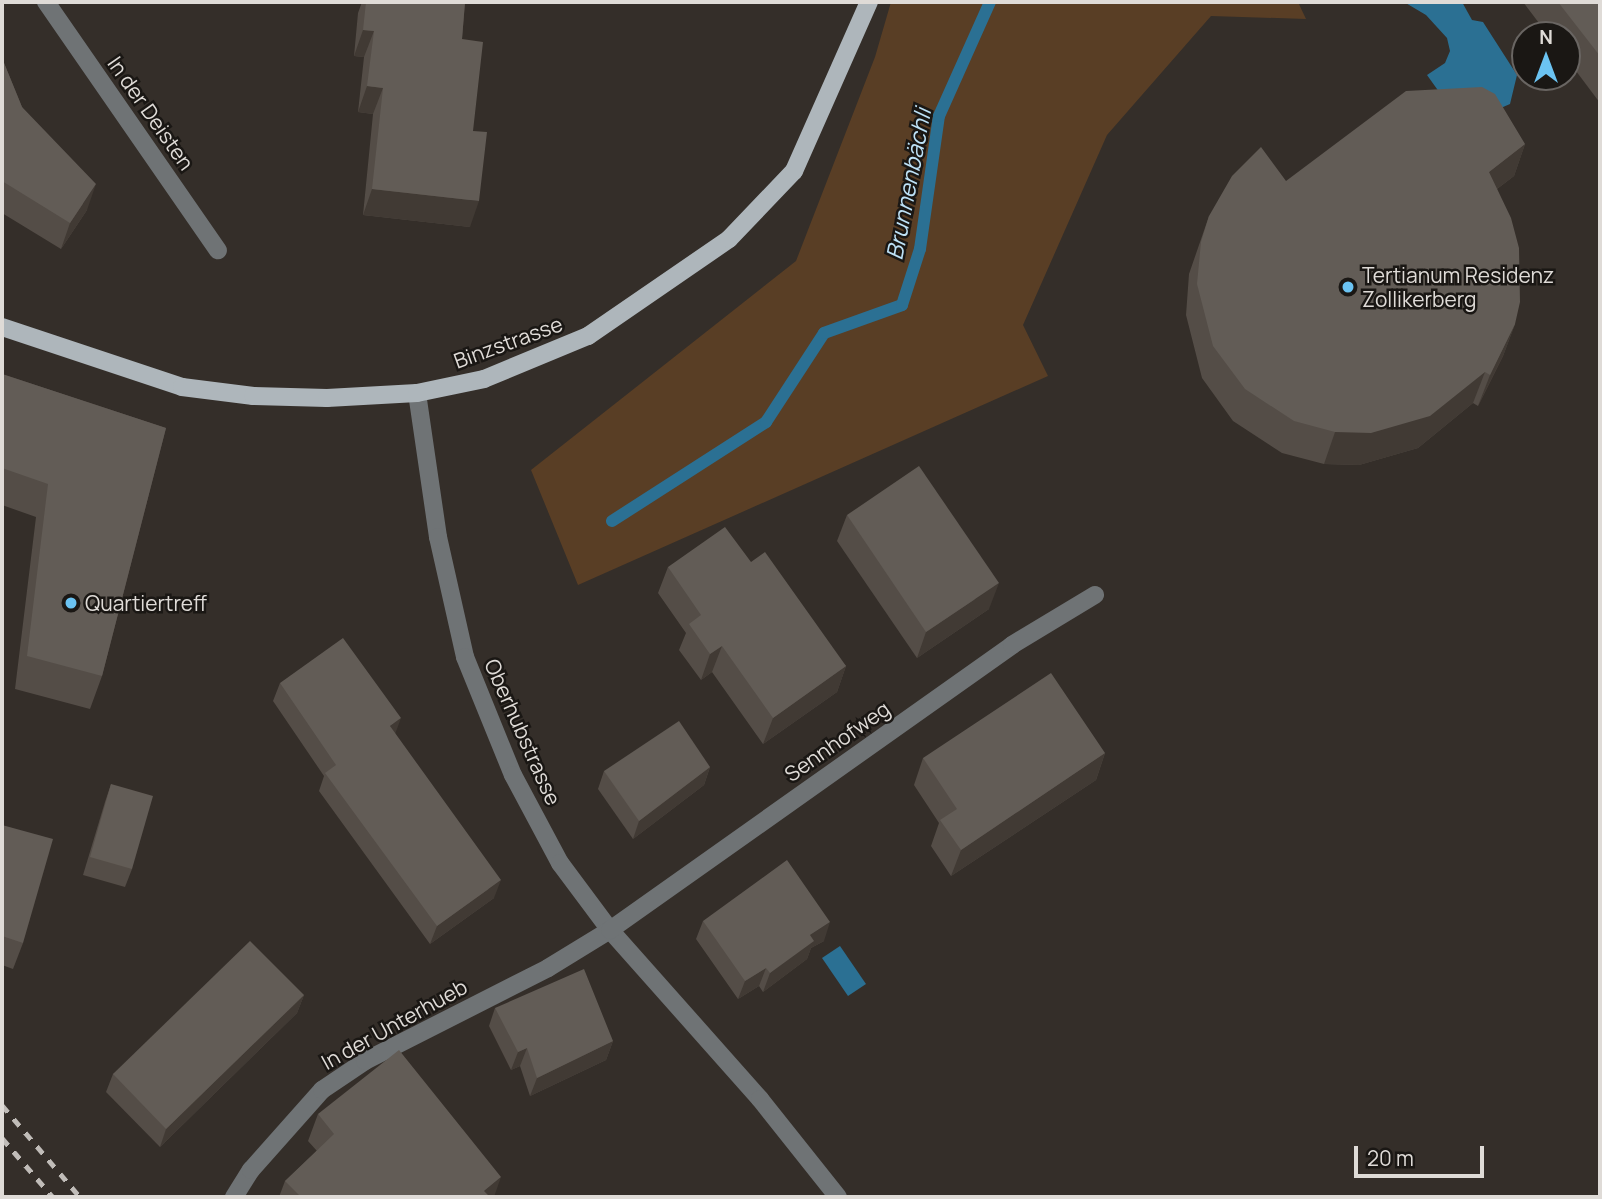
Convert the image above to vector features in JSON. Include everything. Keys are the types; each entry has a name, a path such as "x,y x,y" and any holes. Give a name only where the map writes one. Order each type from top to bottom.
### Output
{"main road":[{"name":"Binzstrasse","path":"2,327 182,387 327,398 416,393 484,379 561,350 676,279 729,239 794,172 869,2"}],"street":[{"name":"In der Deisten","path":"46,2 218,250"},
{"name":"Oberhubstrasse","path":"416,393 438,537 465,657 513,775 560,863 610,930 760,1099 838,1197"},
{"name":"Sennhofweg","path":"610,930 1012,645 1095,596"},
{"name":"In der Unterhueb","path":"234,1197 251,1170 322,1090 365,1061 548,968 610,930"}],"shaded area":[{"path":"891,2 1298,2 1306,19 1211,16 1107,135 1023,325 1048,376 578,585 531,470 796,261 875,57"}],"water":[{"path":"1404,2 1462,2 1472,20 1483,22 1511,66 1511,91 1513,91 1510,104 1487,114 1447,103 1427,75 1445,63 1450,51 1447,38 1426,15"},
{"path":"840,946 866,984 848,996 822,958"}],"building":[{"path":"366,2 465,2 462,39 483,42 473,131 487,132 479,201 372,189 383,88 367,86 374,31 363,30"},
{"path":"1558,2 1600,2 1600,56 1581,32 1581,21 1573,21"},
{"path":"2,58 22,107 96,184 70,223 2,181"},
{"name":"Tertianum Residenz Zollikerberg","path":"1482,87 1495,94 1525,144 1489,172 1511,218 1519,248 1520,302 1515,324 1490,375 1485,372 1430,416 1371,433 1335,432 1294,421 1245,389 1213,346 1197,284 1201,242 1209,216 1232,176 1261,147 1286,181 1406,91"},
{"name":"Quartiertreff","path":"2,374 166,428 102,676 27,656 48,484 2,468"},
{"path":"919,466 999,583 926,632 847,515"},
{"path":"725,527 751,562 765,552 846,666 773,718 722,646 710,654 689,624 701,615 668,567"},
{"path":"343,638 401,718 390,726 501,880 437,926 325,773 336,765 280,683"},
{"path":"1051,673 1105,753 961,850 940,820 957,809 923,758"},
{"path":"679,721 710,767 639,821 604,771"},
{"path":"111,784 153,796 132,869 90,857"},
{"path":"2,825 53,839 23,943 2,936"},
{"path":"787,860 830,922 810,935 814,941 770,973 766,968 745,981 703,921"},
{"path":"250,941 304,995 166,1129 113,1074"},
{"path":"584,969 613,1041 537,1078 527,1048 518,1052 495,1008"},
{"path":"399,1050 501,1177 484,1191 490,1197 301,1197 285,1181 334,1134 318,1114"}],"waterway":[{"name":"Brunnenbächli","path":"612,521 766,422 824,333 902,305 920,249 939,116 990,2"}],"railway":[{"path":"2,1105 80,1197"},
{"path":"2,1138 53,1197"}],"place":[{"name":"Tertianum Residenz Zollikerberg","path":"1348,287"},
{"name":"Quartiertreff","path":"71,603"}]}
